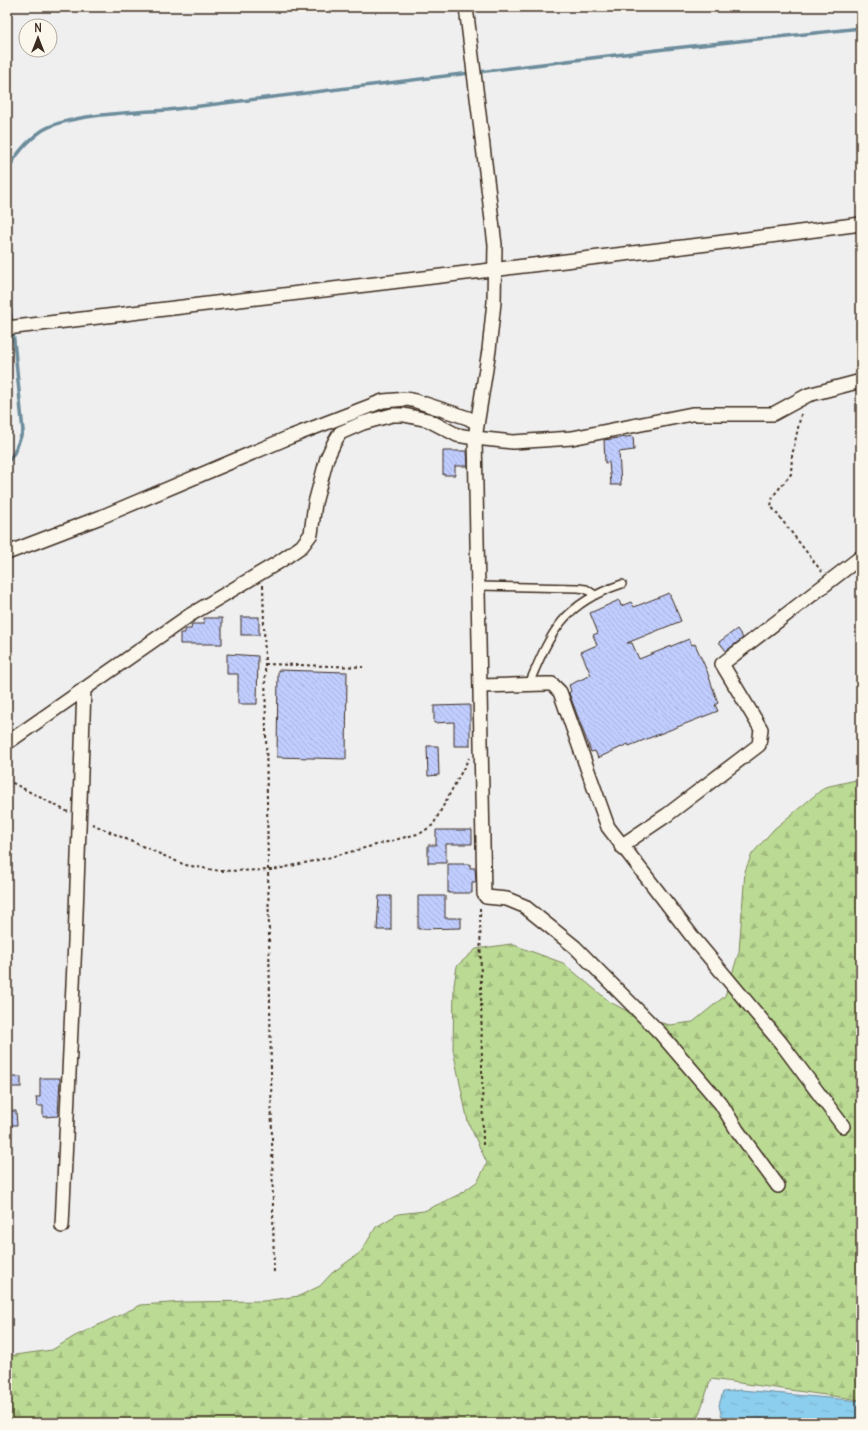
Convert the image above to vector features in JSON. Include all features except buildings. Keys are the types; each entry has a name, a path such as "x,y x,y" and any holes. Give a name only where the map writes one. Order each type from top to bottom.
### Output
{"street":[{"path":"466,7 495,245 496,268 489,350 475,438 484,896 488,898 507,899 524,906 575,947 661,1034 721,1104 736,1130 778,1186"},
{"path":"7,328 496,268 716,243 861,224"},
{"path":"7,742 190,615 302,546 311,534 315,503 327,458 340,433 378,418 404,415 428,420 456,435 475,438 513,442 572,438 692,414 773,414 818,392 861,381"},
{"path":"7,554 102,517 290,437 383,401 407,399 416,401 468,418 477,423"},
{"path":"621,846 667,815 759,744 761,729 722,664 861,557"},
{"path":"480,686 552,684 560,692 604,819 621,846 695,940 781,1043 843,1126"},
{"path":"62,1226 80,818 84,689"}],"lane":[{"path":"528,684 542,652 555,628 568,613 595,595 622,584"},
{"path":"479,586 578,588 586,589 595,595"}],"path":[{"path":"797,401 801,413 792,456 792,471 789,478 773,496 772,506 829,582"},
{"path":"262,572 265,664 274,1276"},
{"path":"265,664 363,667"},
{"path":"7,780 80,818 194,867 220,871 268,870 327,858 416,836 427,830 433,825 471,754 481,744"},
{"path":"483,1146 480,908 484,896"}],"green space":[{"path":"861,780 861,1400 711,1379 696,1423 7,1423 7,1356 52,1350 75,1336 141,1305 184,1302 264,1301 299,1296 320,1286 332,1273 361,1252 376,1227 398,1214 424,1211 460,1194 478,1181 487,1163 468,1122 453,1050 454,985 457,966 476,949 511,944 563,963 610,1002 640,1018 670,1025 693,1022 725,996 739,952 745,871 752,854 774,829 825,787"}],"water":[{"path":"741,1390 861,1401 861,1423 723,1423 719,1405 723,1392"}],"waterway":[{"path":"7,172 13,160 22,149 43,130 69,120 86,117 168,110 665,49 861,28"},
{"path":"7,279 12,324"},
{"path":"7,463 14,453 23,431 13,331"}]}
